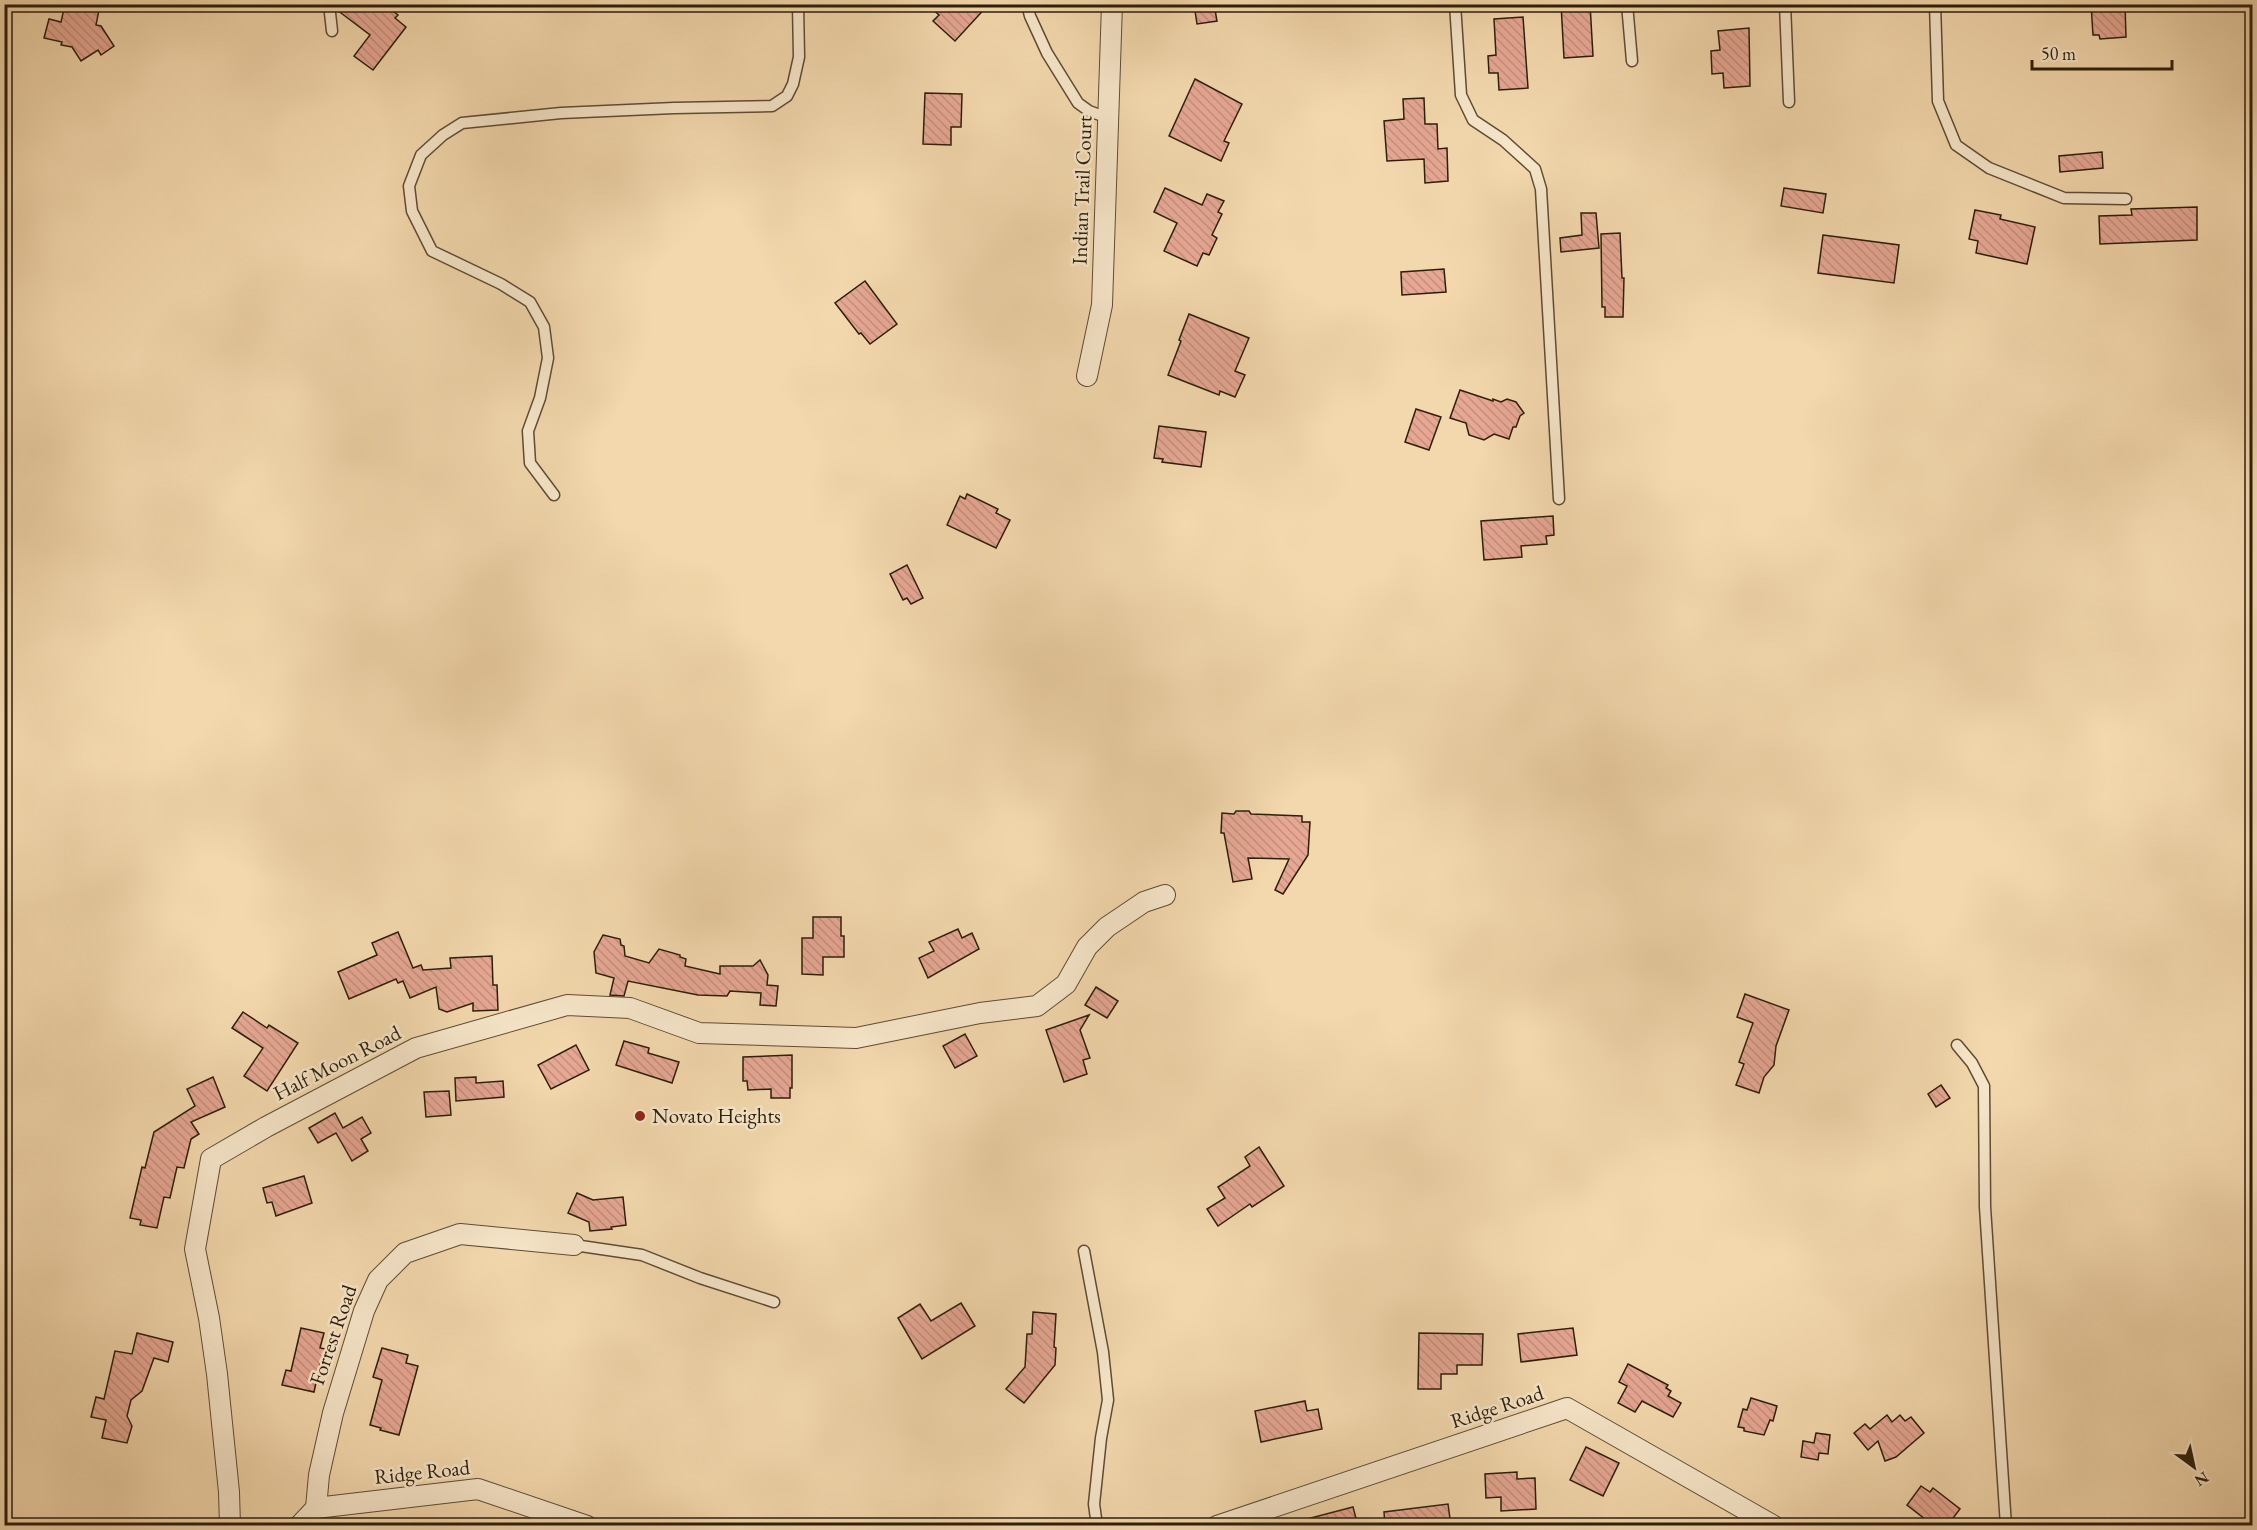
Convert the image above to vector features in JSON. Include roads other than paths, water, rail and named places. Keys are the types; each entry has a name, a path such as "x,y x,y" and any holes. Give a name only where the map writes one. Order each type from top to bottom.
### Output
{"street":[{"name":"Indian Trail Court","path":"1087,375 1102,305 1112,4"},
{"name":"Half Moon Road","path":"230,1526 229,1492 217,1374 209,1318 195,1249 211,1159 266,1127 416,1048 567,1005 630,1008 699,1033 856,1038 980,1013 1037,1006 1066,984 1087,947 1107,927 1144,902 1165,895"},
{"name":"Forrest Road","path":"316,1508 319,1475 333,1413 364,1311 378,1280 405,1253 460,1234 574,1245"},
{"name":"Ridge Road","path":"1217,1526 1567,1408 1774,1526"},
{"name":"Ridge Road","path":"316,1508 478,1489 587,1526"},
{"path":"300,1526 316,1508"}],"lane":[{"path":"329,4 332,31"},
{"path":"554,495 530,463 528,431 540,398 548,358 544,327 530,302 501,284 432,251 412,211 409,186 421,155 442,135 462,123 561,113 772,106 787,96 793,84 799,57 798,4"},
{"path":"1027,4 1047,53 1078,103 1089,111 1108,118"},
{"path":"1455,4 1461,95 1473,120 1511,146 1535,169 1541,189 1558,499"},
{"path":"1627,4 1632,61"},
{"path":"1785,4 1789,102"},
{"path":"1935,4 1938,101 1956,145 1989,168 2064,198 2126,199"},
{"path":"1956,1045 1972,1064 1984,1086 1985,1207 2006,1526"},
{"path":"574,1245 642,1255 700,1278 774,1302"},
{"path":"1084,1251 1108,1400 1101,1438 1094,1504 1097,1526"}],"place":[{"name":"Novato Heights","path":"640,1116"}]}
